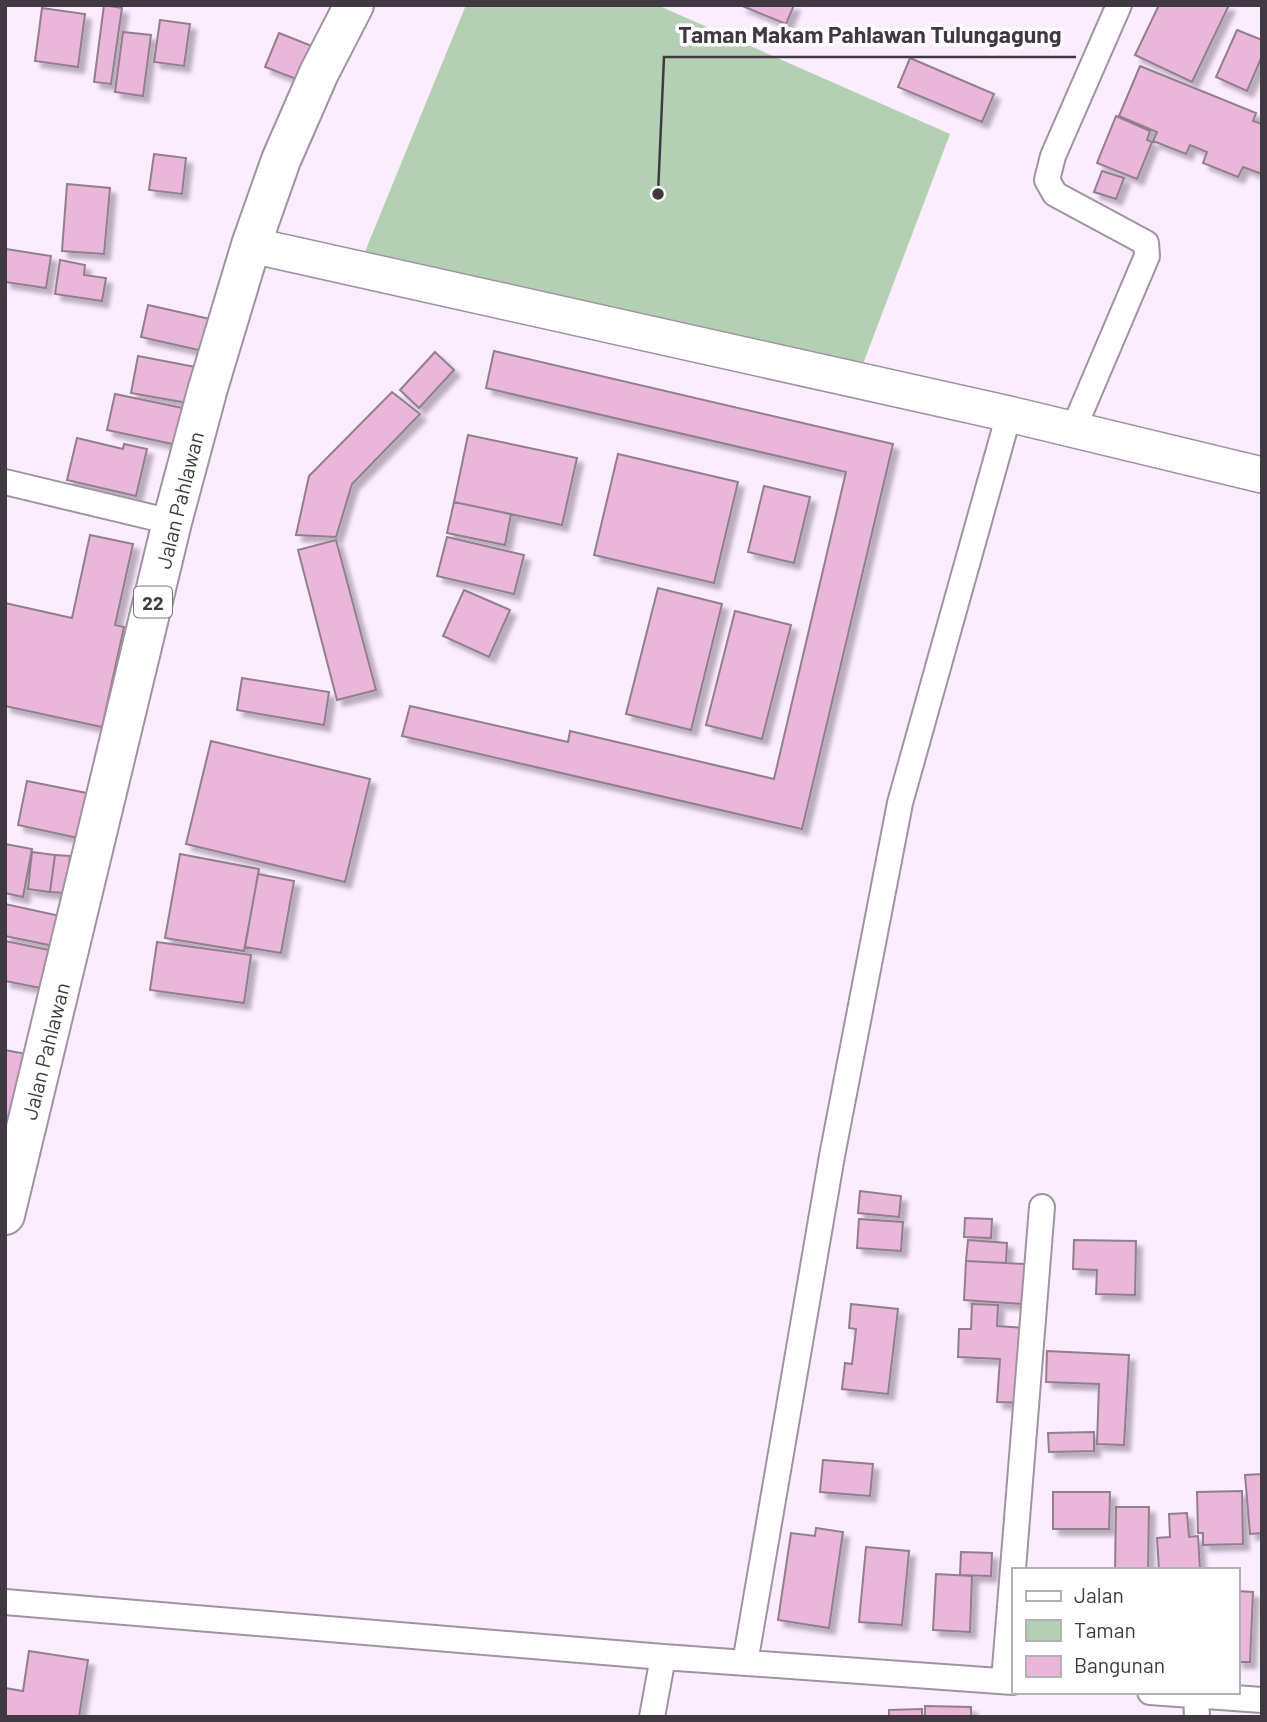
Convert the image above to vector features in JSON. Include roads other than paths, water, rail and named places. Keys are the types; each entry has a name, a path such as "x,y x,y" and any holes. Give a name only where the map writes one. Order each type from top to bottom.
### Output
{"highway":[{"name":"Jalan Pahlawan","path":"5,1215 172,522 208,388 251,245 286,148 319,73 354,5"}],"street":[{"path":"1073,430 1147,256 1146,243 1055,194 1046,180 1053,156 1119,5"},
{"path":"251,245 1009,414 1262,475"},
{"path":"745,1663 832,1156 900,803 1009,414"},
{"path":"5,482 172,522"},
{"path":"1016,1568 1042,1207"},
{"path":"5,1602 663,1657 1008,1682 1012,1626"},
{"path":"652,1717 663,1657"},
{"path":"1157,1694 1197,1706 1262,1700"}],"place":[{"name":"Taman Makam Pahlawan Tulungagung","path":"658,194"}]}
